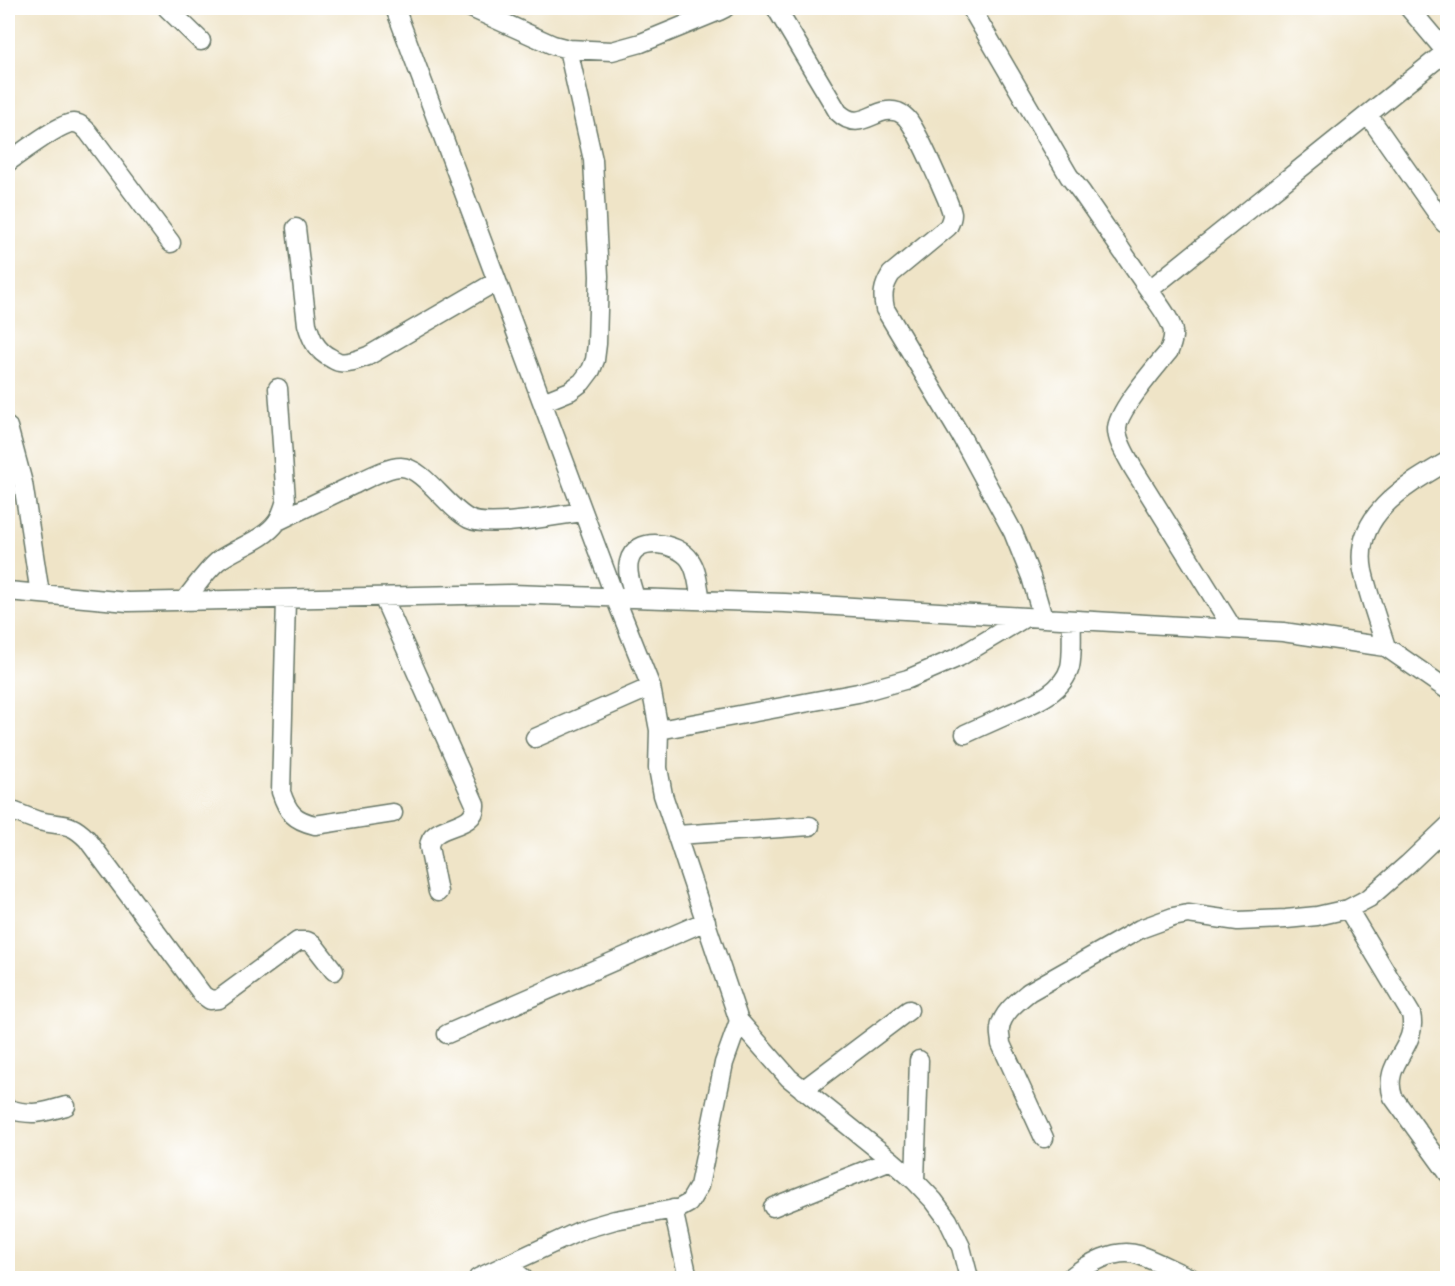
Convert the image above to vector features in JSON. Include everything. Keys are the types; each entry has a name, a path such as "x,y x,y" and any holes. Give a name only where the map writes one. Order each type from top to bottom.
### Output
{"street":[{"path":"167,8 201,41"},
{"path":"395,8 615,597 651,687 659,730 658,768 663,795 739,1021 789,1078 891,1160 934,1201 948,1220 961,1247 969,1278"},
{"path":"471,8 553,45 568,49 612,51 641,43 725,8"},
{"path":"776,8 838,112 850,121 858,121 887,111 902,114 908,119 922,143 944,193 952,214 948,227 891,274 884,285 885,309 962,438 1013,532 1031,577 1035,617"},
{"path":"971,8 1069,176 1149,290 1170,324 1173,342 1169,351 1124,410 1117,430 1133,468 1233,629"},
{"path":"1149,290 1447,51 1409,8"},
{"path":"543,402 570,391 582,382 595,360 597,344 599,276 593,160 568,49"},
{"path":"1368,115 1444,223"},
{"path":"8,162 60,128 69,123 77,123 89,133 171,243"},
{"path":"296,228 309,333 315,345 324,355 339,362 353,361 368,356 497,281"},
{"path":"278,388 286,500 278,521"},
{"path":"8,427 23,483 40,594"},
{"path":"1386,648 1363,570 1362,549 1366,532 1388,502 1410,483 1448,461"},
{"path":"184,601 216,563 261,536 278,521 369,477 399,467 415,471 453,508 470,519 485,523 583,512"},
{"path":"635,598 628,572 629,560 634,551 646,544 670,546 691,560 701,600"},
{"path":"8,591 128,602 511,594 615,597 785,603 1283,632 1386,648 1448,690"},
{"path":"383,597 476,809 466,821 435,835 429,842 438,892"},
{"path":"286,599 282,792 285,805 292,815 315,825 393,813"},
{"path":"659,730 858,693 908,679 959,657 1035,617"},
{"path":"965,734 1036,702 1060,685 1070,665 1072,620"},
{"path":"535,738 651,687"},
{"path":"8,809 41,822 72,827 80,832 203,995 210,1000 219,999 298,941 308,941 313,944 334,971"},
{"path":"677,835 810,826"},
{"path":"1044,1138 1001,1044 1000,1028 1006,1015 1029,992 1140,929 1173,917 1188,914 1238,921 1287,919 1317,916 1348,909 1369,898 1448,826"},
{"path":"1348,909 1412,1014 1413,1022 1409,1040 1389,1080 1393,1097 1448,1173"},
{"path":"447,1034 706,921"},
{"path":"804,1090 909,1010"},
{"path":"478,1278 584,1229 615,1220 680,1208 689,1203 699,1186 724,1063 739,1021"},
{"path":"915,1181 919,1059"},
{"path":"8,1109 19,1113 39,1114 66,1106"},
{"path":"773,1207 891,1160"},
{"path":"674,1209 688,1278"},
{"path":"1070,1278 1095,1262 1112,1255 1125,1253 1138,1254 1191,1278"},
{"path":"507,1265 523,1278"}]}
